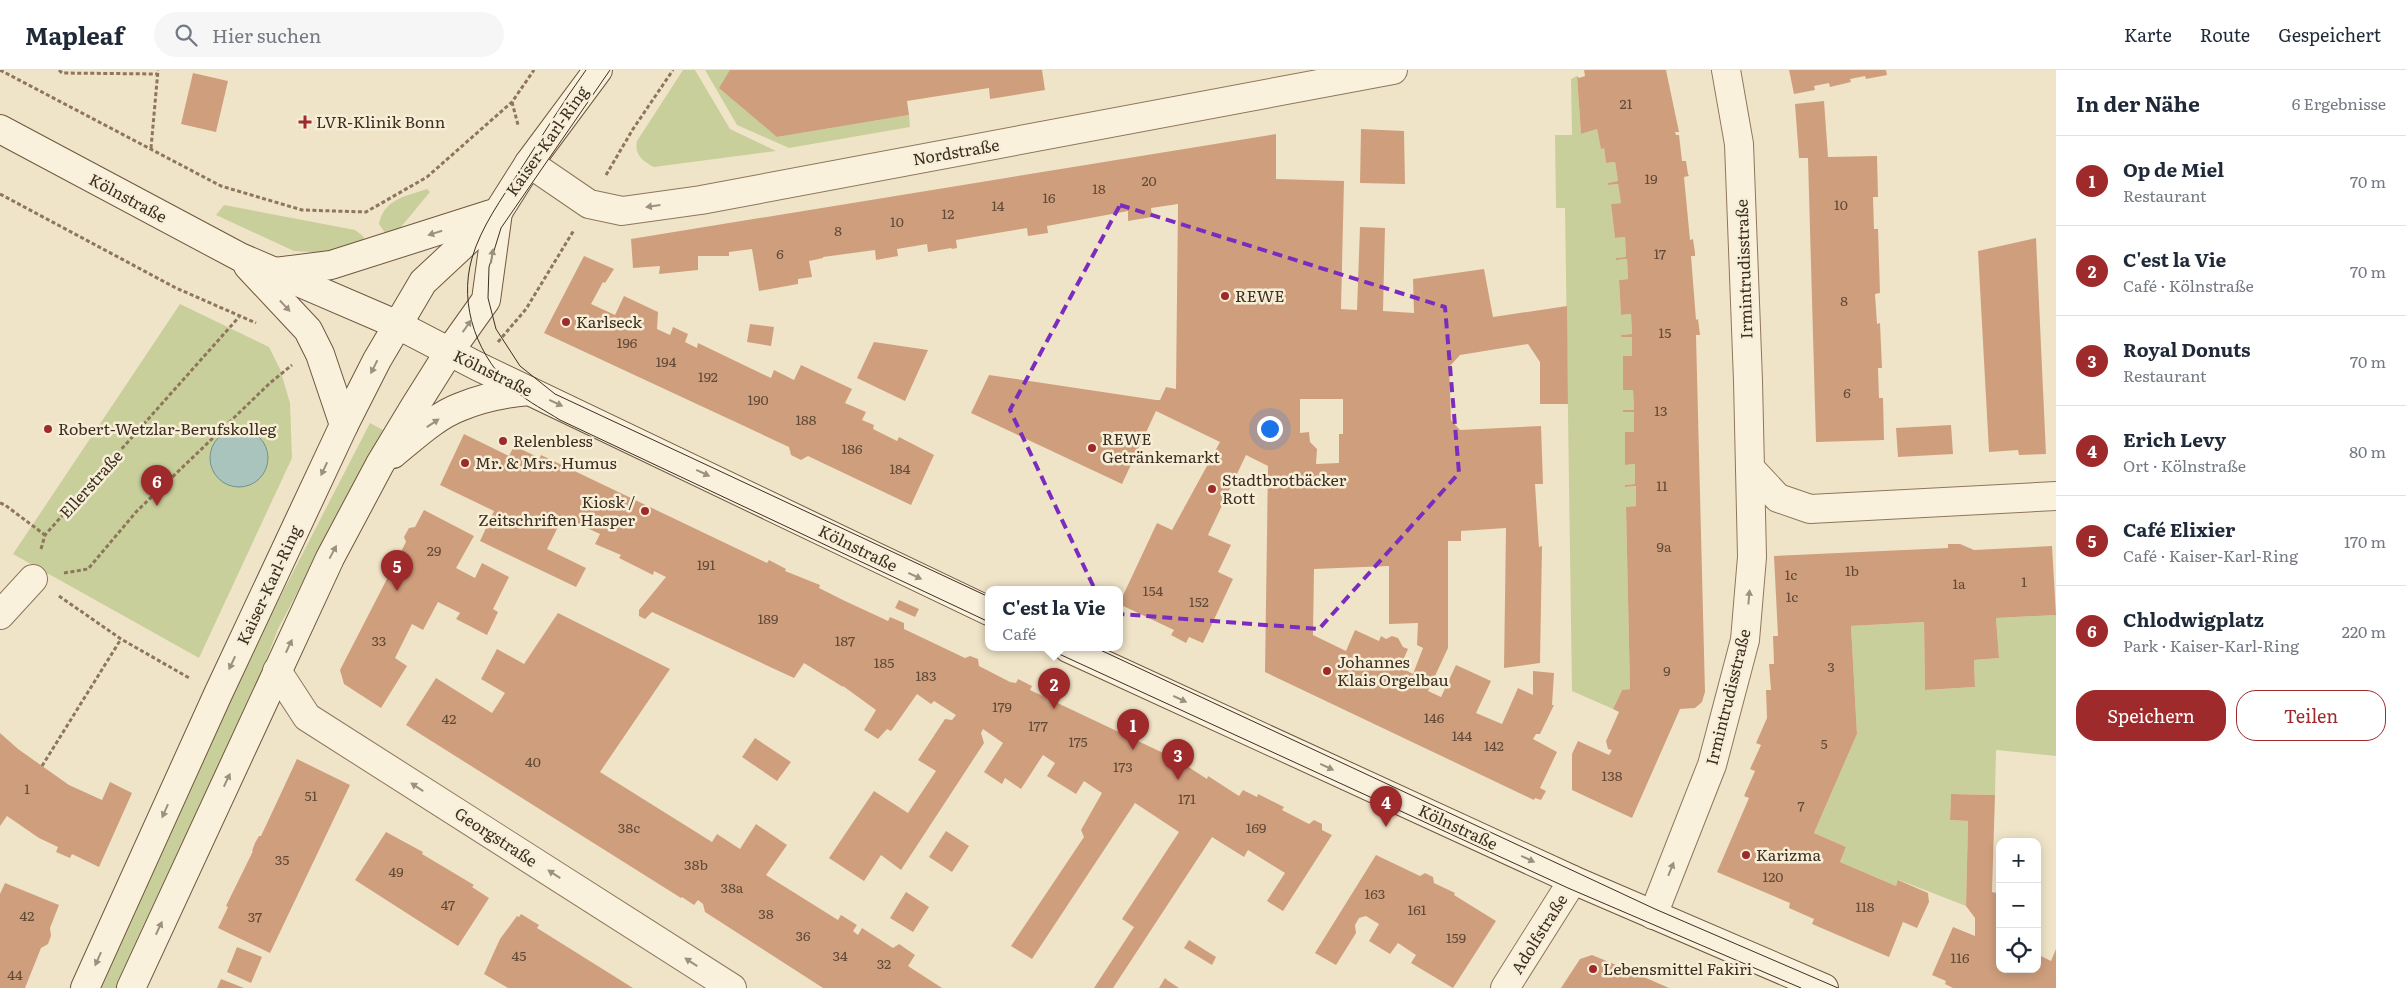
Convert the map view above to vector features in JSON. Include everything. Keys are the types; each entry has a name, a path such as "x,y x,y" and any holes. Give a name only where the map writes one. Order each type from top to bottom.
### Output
{"street":[{"name":"Kaiser-Karl-Ring","path":"85,988 218,694 344,425 423,282 498,212 529,163 598,70"},
{"name":"Nordstraße","path":"529,163 590,204 622,211 702,200 1393,70"},
{"name":"Irmintrudisstraße","path":"1653,915 1712,765 1746,640 1752,557 1739,144 1726,70"},
{"name":"Kölnstraße","path":"0,129 240,257 400,326 529,391 985,609"},
{"name":"Kaiser-Karl-Ring","path":"131,988 330,558 380,464 415,406 449,352 486,300 498,212"},
{"path":"275,273 331,265 498,212"},
{"path":"240,257 308,330 320,354 344,425"},
{"path":"423,282 418,305 421,327 430,339 449,352"},
{"path":"400,326 416,344 420,353 422,376 415,406"},
{"path":"380,464 432,423 460,407 516,392 529,391"},
{"path":"1750,468 1778,498 1810,509 2056,496"},
{"path":"0,615 33,579"},
{"name":"Kölnstraße","path":"1075,651 1573,880 1824,988"},
{"name":"Georgstraße","path":"277,671 307,717 732,988"},
{"name":"Adolfstraße","path":"1505,988 1573,880"}],"path":[{"path":"0,70 222,186 302,210 366,212 427,177 512,102 534,70"},
{"path":"59,70 62,73 157,72 151,148"},
{"path":"0,195 176,288 240,317 263,325"},
{"path":"508,330 526,309"},
{"name":"Ellerstraße","path":"33,579 45,534 240,317"},
{"path":"33,579 88,569 136,512 270,383 298,359"},
{"path":"0,504 5,505 45,534"},
{"path":"33,579 121,639 198,683"},
{"path":"42,766 121,639"}],"highlighted area":[{"path":"1120,205 1445,307 1459,473 1319,629 1106,613 1010,410"}],"green space":[{"path":"683,70 695,70 730,129 776,151 654,167 643,160 638,154 637,141"},
{"path":"705,70 730,70 777,137 909,115 910,127 789,148 737,125"},
{"path":"1577,76 1581,134 1597,129 1601,148 1604,148 1606,163 1615,162 1618,181 1608,183 1608,185 1618,184 1621,203 1611,204 1615,238 1625,237 1626,257 1616,258 1617,260 1627,259 1628,279 1619,280 1621,315 1631,314 1632,334 1621,335 1622,337 1632,337 1632,356 1623,357 1623,390 1633,390 1634,410 1623,410 1624,412 1634,412 1634,432 1625,432 1625,465 1635,464 1635,484 1625,485 1625,487 1636,486 1636,506 1626,507 1630,689 1622,690 1613,709 1572,691 1565,208 1556,208 1555,135 1572,135 1571,79"},
{"path":"427,189 430,192 401,227 387,236 379,224 386,209 397,200"},
{"path":"224,205 355,230 363,236 366,244 326,253 294,251 216,215"},
{"path":"180,304 269,347 280,369 290,403 292,458 199,658 13,554"},
{"path":"370,423 383,430 278,629 247,709 122,988 99,988 164,836 258,640"},
{"path":"2056,615 2056,756 1996,750 1995,795 1951,794 1950,820 1968,821 1966,906 1899,880 1896,886 1840,862 1846,847 1814,833 1857,734 1851,626 1924,622 1925,690 1975,687 1974,660 1999,658 1996,618"}],"water":[{"path":"233,429 245,429 255,433 264,442 268,464 260,479 245,487 233,487 223,483 214,474 210,464 210,452 214,442 223,433"}],"building":[{"path":"730,70 1042,70 1045,90 990,99 989,88 907,101 909,115 777,137 719,88"},
{"path":"1584,70 1666,70 1679,132 1675,132 1676,135 1679,135 1682,161 1686,161 1689,176 1684,177 1690,240 1693,239 1695,253 1695,256 1691,256 1696,320 1698,319 1700,335 1696,335 1705,692 1702,702 1695,708 1680,709 1632,818 1572,790 1572,754 1578,741 1609,755 1612,750 1608,749 1606,741 1619,712 1613,709 1622,690 1630,689 1626,507 1636,506 1636,486 1625,487 1625,485 1635,484 1635,464 1625,465 1625,432 1634,432 1634,412 1623,412 1623,410 1634,410 1633,390 1623,390 1623,356 1632,356 1632,337 1621,337 1621,335 1632,334 1631,314 1621,315 1619,280 1628,279 1627,259 1616,260 1616,258 1626,257 1625,237 1615,238 1611,204 1621,203 1618,184 1608,185 1608,183 1618,181 1615,162 1606,163 1604,148 1601,149 1597,129 1581,134 1577,76 1579,78 1585,76"},
{"path":"1789,70 1886,70 1887,75 1866,79 1865,76 1850,79 1851,82 1830,87 1829,83 1814,86 1815,90 1794,94"},
{"path":"193,73 228,81 216,132 181,124"},
{"path":"1824,101 1828,157 1877,156 1878,197 1873,197 1874,229 1878,229 1880,293 1875,294 1877,324 1880,323 1882,368 1878,368 1879,398 1883,398 1884,440 1816,442 1808,158 1799,158 1795,104"},
{"path":"1361,129 1404,131 1405,184 1360,183"},
{"path":"1276,134 1276,179 1344,181 1341,309 1357,310 1360,227 1385,228 1383,311 1414,313 1413,279 1484,269 1493,317 1567,306 1568,404 1540,404 1540,362 1528,344 1460,355 1449,367 1451,420 1460,430 1541,426 1543,484 1535,484 1539,547 1542,546 1540,663 1504,668 1506,528 1461,531 1461,541 1448,541 1448,648 1428,691 1441,697 1456,665 1491,681 1476,713 1502,724 1518,688 1533,695 1533,671 1554,673 1552,705 1554,705 1540,734 1536,734 1533,739 1557,752 1540,788 1546,791 1541,800 1535,798 1534,800 1265,672 1268,466 1246,455 1208,535 1231,545 1218,572 1233,579 1203,643 1189,637 1186,643 1171,635 1174,630 1123,606 1123,595 1157,523 1172,530 1220,442 1156,411 1122,484 971,413 989,375 1156,400 1160,400 1166,387 1176,389 1178,204 1151,208 1152,217 1128,221 1128,211 1047,226 1048,233 1028,236 1027,228 956,240 957,248 952,249 928,252 927,244 897,249 898,256 876,260 875,250 823,257 809,261 812,277 798,279 798,284 759,291 752,249 729,252 729,256 698,256 698,270 659,274 660,266 633,268 631,239","holes":["1300,399 1343,399 1343,434 1339,434 1339,463 1316,464 1317,449 1310,442 1309,432 1300,433","1389,566 1389,624 1418,623 1417,645 1423,648 1413,674 1400,667 1408,649 1403,647 1398,638 1392,636 1386,639 1381,636 1379,641 1355,630 1346,651 1313,635 1314,569"]},
{"path":"2036,238 2046,454 2019,455 2018,450 1989,452 1978,251"},
{"path":"584,256 614,269 605,283 603,282 591,304 615,315 624,296 658,312 657,329 670,335 673,327 688,334 685,342 697,348 698,343 771,378 774,370 794,380 801,365 852,389 845,403 866,412 862,420 874,425 873,429 897,441 899,437 934,455 911,505 808,456 801,460 791,455 789,447 544,333"},
{"path":"750,324 774,327 771,346 747,342"},
{"path":"874,342 928,350 905,401 857,378"},
{"path":"1951,425 1953,454 1898,457 1896,428"},
{"path":"464,434 509,456 514,446 540,458 541,455 767,563 769,560 786,569 785,571 820,585 819,588 845,601 888,621 890,617 904,623 904,629 965,658 970,656 978,659 979,666 1010,682 1016,683 1018,679 1032,686 1030,690 1176,759 1207,779 1208,776 1239,796 1243,790 1257,797 1258,794 1284,807 1282,810 1309,824 1314,820 1322,824 1322,830 1332,835 1283,911 1267,901 1285,873 1248,850 1244,857 1212,837 1113,988 1094,988 1134,927 1122,919 1179,832 1135,803 1032,959 1011,946 1084,837 1081,830 1102,793 1084,781 1076,794 1047,776 1055,763 1043,755 1021,789 1005,778 1002,784 984,772 1003,743 983,729 981,733 984,743 901,870 881,855 864,881 829,858 874,791 908,813 936,771 918,760 945,719 952,720 956,715 934,701 931,704 917,694 891,731 887,729 878,739 864,730 876,710 843,686 804,663 794,678 652,612 645,619 639,616 639,610 666,577 654,571 653,575 619,558 621,555 595,544 600,534 563,517 547,549 586,568 576,587 480,541 494,511 440,485"},
{"path":"424,510 474,536 456,568 475,578 482,563 509,577 493,609 498,612 487,635 456,619 460,613 438,602 423,630 412,624 395,658 407,666 381,708 344,684 340,670 406,542 404,537 409,528 415,527"},
{"path":"1948,544 1960,544 1974,550 2052,546 2056,615 1996,618 1999,658 1974,660 1975,687 1925,690 1924,622 1851,626 1857,734 1814,833 1846,847 1840,862 1896,886 1898,880 1928,893 1929,902 1917,928 1903,922 1889,957 1812,924 1814,919 1789,908 1790,903 1717,872 1749,798 1744,796 1755,771 1750,769 1761,745 1756,743 1767,718 1766,690 1771,690 1769,664 1774,664 1773,636 1778,636 1774,556 1948,548"},
{"path":"899,600 919,609 915,617 895,608"},
{"path":"558,613 670,669 600,772 712,842 717,834 740,849 756,824 787,845 766,875 838,920 841,915 857,925 853,931 858,935 862,928 893,948 899,944 915,955 908,966 942,988 823,988 705,912 703,904 698,900 694,905 681,898 406,725 436,678 492,713 505,693 481,679 497,649 524,664"},
{"path":"0,733 18,749 69,785 102,800 110,782 132,793 99,867 72,854 70,858 56,852 58,847 39,838 7,816 0,826"},
{"path":"755,738 791,762 777,781 742,757"},
{"path":"297,759 350,785 270,953 218,928 255,843 259,836 261,836"},
{"path":"1951,794 1995,795 1992,892 1996,893 1996,973 2041,973 2041,956 2051,961 2056,949 2056,988 1953,988 1945,984 1946,981 1932,975 1953,927 1975,936 1975,918 1966,906 1968,821 1950,820"},
{"path":"946,831 969,846 952,872 929,857"},
{"path":"386,832 423,852 422,854 474,885 472,887 489,898 458,946 355,880"},
{"path":"1376,855 1420,876 1425,873 1433,877 1434,883 1455,893 1454,895 1496,921 1453,988 1411,963 1416,955 1398,943 1390,954 1369,941 1379,924 1366,916 1359,918 1355,925 1356,933 1336,965 1315,953"},
{"path":"5,883 59,905 50,928 51,936 48,944 41,948 25,988 0,988 0,894"},
{"path":"906,892 929,907 913,932 890,918"},
{"path":"521,914 539,925 537,928 633,988 508,988 484,974 500,939 517,916 519,917"},
{"path":"1189,940 1216,957 1212,965 1184,948"},
{"path":"237,947 262,957 251,983 227,972"},
{"path":"1592,955 1669,988 1561,988 1580,959"},
{"path":"1165,978 1167,980 1179,988 1159,988"},
{"path":"221,979 244,988 217,988"}],"tram line":[{"path":"586,70 493,213 481,235 472,258 468,276 470,313 474,330 491,363 503,378 521,395 560,420 985,620"},
{"path":"610,70 501,228 489,267 488,298 496,329 520,366 555,394 985,595"},
{"path":"1053,651 1568,888 1801,988"},
{"path":"1102,651 1655,909 1838,988"}],"place":[{"name":"LVR-Klinik Bonn","path":"305,122"},
{"name":"REWE","path":"1225,296"},
{"name":"Karlseck","path":"566,322"},
{"name":"Robert-Wetzlar-Berufskolleg","path":"48,429"},
{"name":"Relenbless","path":"503,441"},
{"name":"REWE Getränkemarkt","path":"1092,448"},
{"name":"Mr. & Mrs. Humus","path":"465,463"},
{"name":"Stadtbrotbäcker Rott","path":"1212,489"},
{"name":"Chlodwigplatz","path":"157,506"},
{"name":"Kiosk / Zeitschriften Hasper","path":"645,511"},
{"name":"Café Elixier","path":"397,591"},
{"name":"Johannes Klais Orgelbau","path":"1327,671"},
{"name":"C'est la Vie","path":"1054,709"},
{"name":"Op de Miel","path":"1133,750"},
{"name":"Royal Donuts","path":"1178,780"},
{"name":"Erich Levy","path":"1386,827"},
{"name":"Karizma","path":"1746,855"},
{"name":"Lebensmittel Fakiri","path":"1593,969"}]}
